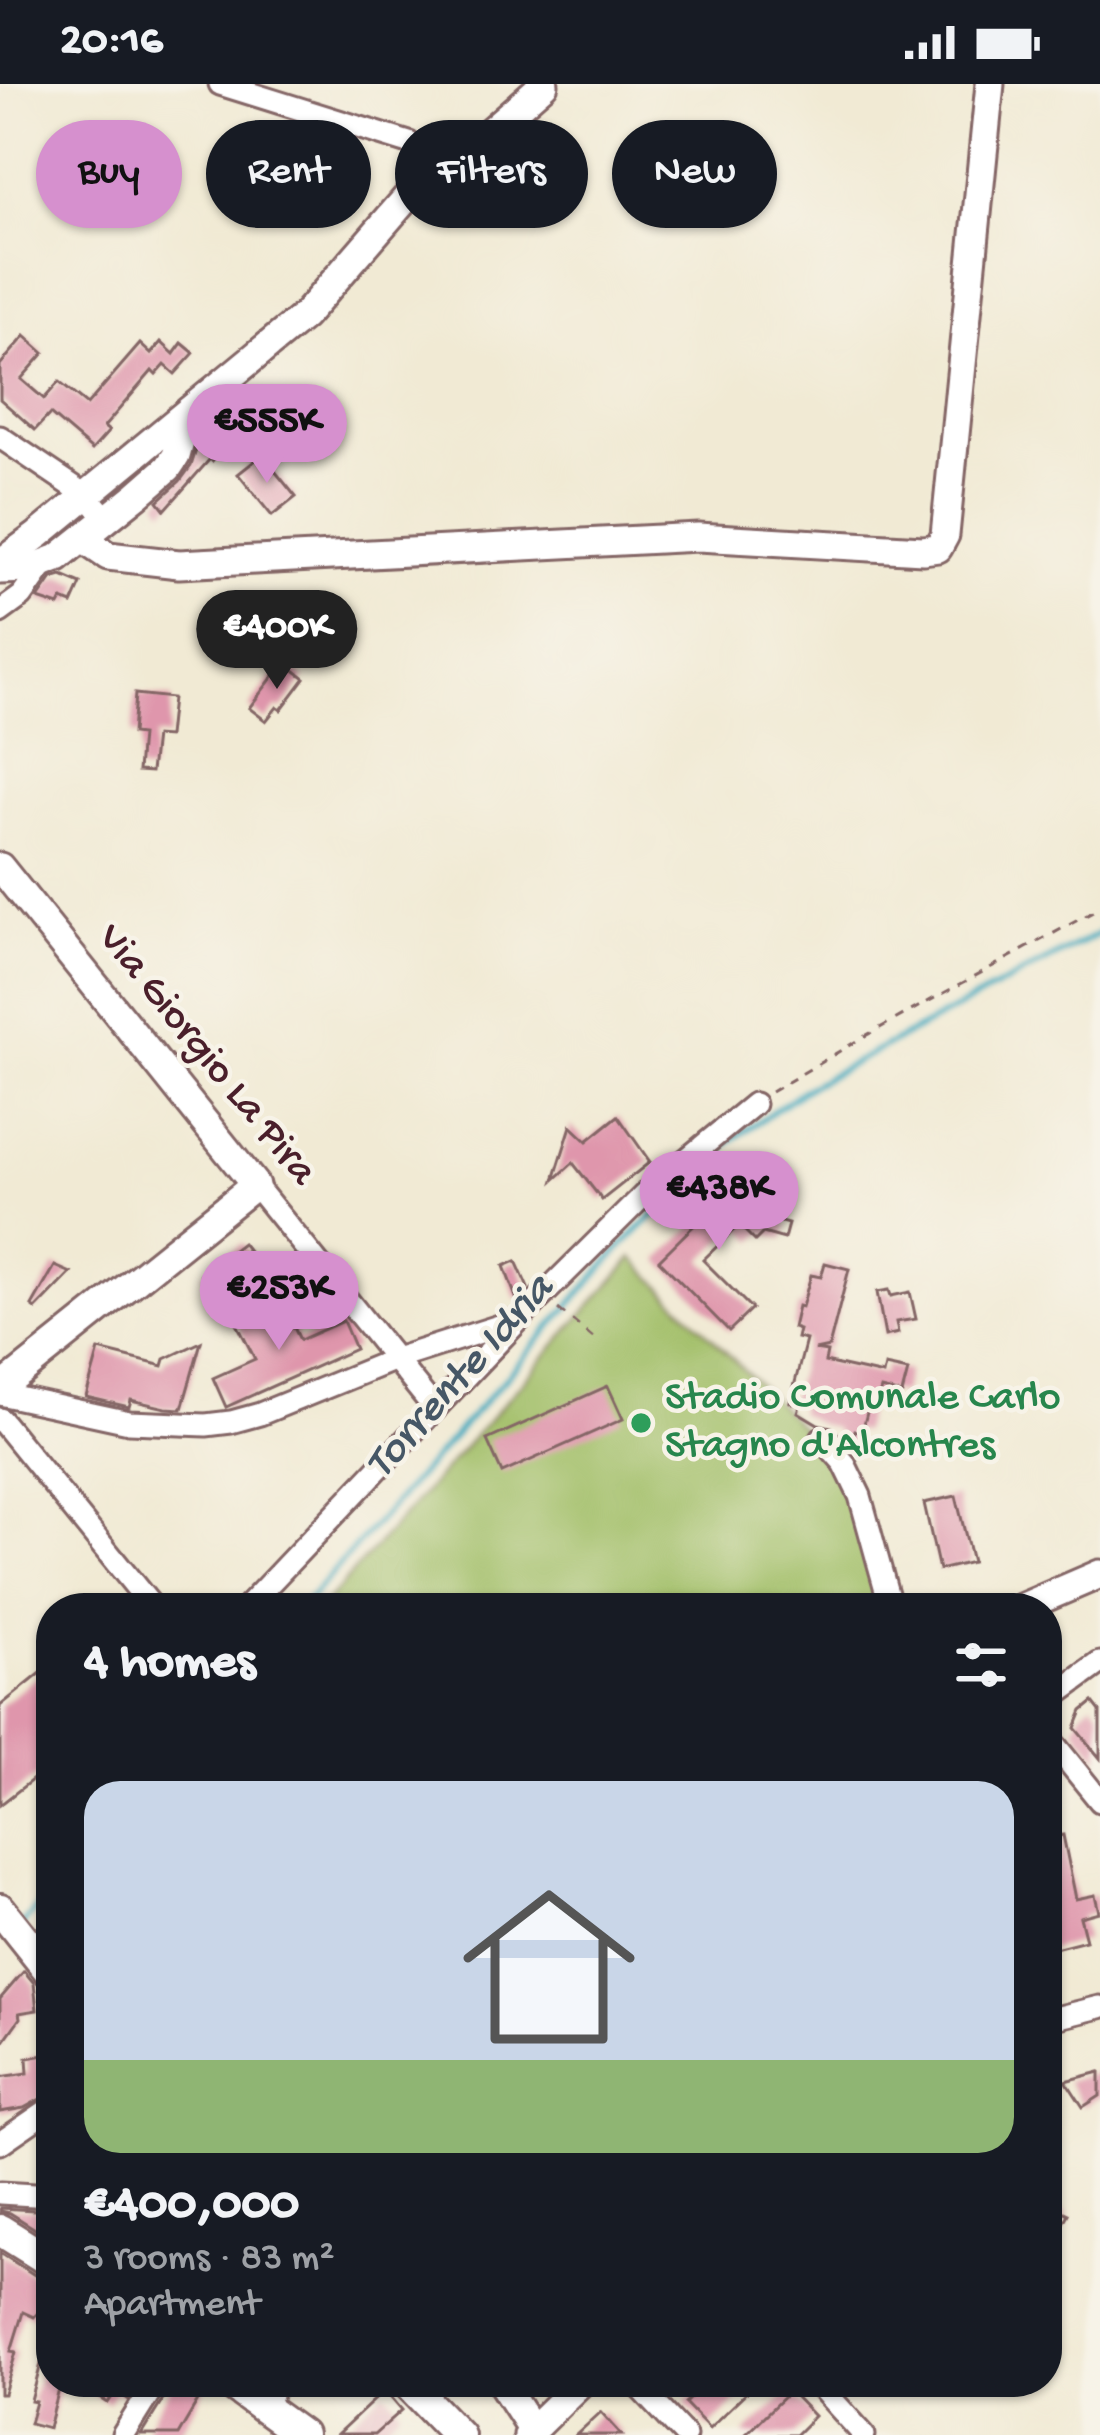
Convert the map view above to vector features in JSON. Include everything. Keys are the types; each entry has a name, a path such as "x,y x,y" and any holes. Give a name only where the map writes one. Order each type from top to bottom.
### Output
{"main road":[{"path":"3,1912 36,1954"},
{"path":"5,2239 36,2254"},
{"path":"272,2397 301,2435"},
{"path":"421,2397 458,2435"}],"street":[{"path":"220,84 395,138"},
{"path":"503,120 544,84"},
{"path":"83,539 108,556 178,564 698,537 938,548 945,535 990,84"},
{"path":"0,566 304,316 395,211"},
{"path":"0,612 22,596 51,561 168,468 189,411"},
{"path":"0,437 86,495 106,518"},
{"path":"38,535 51,561"},
{"path":"0,566 51,561"},
{"name":"Via Giorgio La Pira","path":"0,867 435,1409"},
{"path":"260,1593 648,1191 754,1104"},
{"path":"0,1391 255,1185"},
{"path":"0,1391 129,1422 231,1422 395,1359 520,1319"},
{"path":"0,1419 141,1593"},
{"path":"822,1438 844,1463 860,1496 887,1593"},
{"path":"1056,1593 1100,1574"},
{"path":"1062,1690 1100,1663"},
{"path":"1062,1754 1100,1801"},
{"path":"1062,2016 1100,2007"},
{"path":"0,2143 36,2118"},
{"path":"0,2193 36,2195"},
{"path":"123,2435 146,2397"},
{"path":"510,2397 530,2433 566,2397"},
{"path":"649,2397 685,2435"},
{"path":"830,2397 864,2435"}],"path":[{"path":"754,1104 805,1070 1100,908"},
{"path":"552,1303 598,1342"}],"green space":[{"name":"Stadio Comunale Carlo Stagno d'Alcontres","path":"633,1258 827,1454 852,1496 879,1593 334,1593"}],"building":[{"path":"25,336 44,353 21,379 44,399 59,382 87,405 140,344 151,354 161,342 174,354 182,343 194,353 175,374 165,365 156,375 152,371 104,427 109,431 92,450 50,414 35,430 0,399 0,365"},
{"path":"209,418 232,440 165,510 158,501 191,466"},
{"path":"262,455 296,497 272,516 238,474"},
{"path":"62,576 81,584 72,604 62,600 59,606 38,599 52,579"},
{"path":"284,662 305,678 281,710 277,707 266,721 249,708"},
{"path":"135,694 172,698 168,737 155,736 151,772 138,771 141,735 132,734"},
{"path":"618,1116 650,1162 602,1200 573,1163 554,1180 571,1126 587,1141"},
{"path":"736,1184 770,1219 788,1224 784,1239 763,1233 755,1241 739,1225 703,1260 752,1309 729,1331 659,1260"},
{"path":"242,1243 260,1266 223,1296 218,1286 216,1294 201,1275"},
{"path":"516,1261 528,1288 517,1300 504,1266"},
{"path":"825,1263 849,1269 829,1347 815,1350 827,1352 825,1362 883,1375 885,1366 908,1371 902,1394 881,1389 878,1399 871,1397 862,1432 855,1430 850,1447 832,1427 818,1424 790,1402 806,1340 797,1338 799,1330 793,1328 798,1306 802,1307 811,1275 821,1277"},
{"path":"55,1266 71,1273 36,1309 32,1306"},
{"path":"889,1290 891,1296 910,1292 916,1319 896,1322 898,1333 885,1336 877,1292"},
{"path":"280,1298 300,1340 343,1321 355,1349 226,1407 213,1378 255,1359 237,1324"},
{"path":"201,1342 182,1409 131,1400 129,1407 86,1397 99,1350 163,1366 165,1359"},
{"path":"608,1386 623,1419 502,1473 487,1440"},
{"path":"956,1496 972,1562 939,1570 924,1503"},
{"path":"36,1677 36,1777 0,1805 0,1706"},
{"path":"1093,1702 1100,1711 1100,1758 1075,1728 1082,1711"},
{"path":"1062,1835 1076,1899 1095,1895 1099,1912 1080,1917 1086,1940 1062,1946"},
{"path":"24,1971 34,1983 36,2010 19,2013 0,2046 0,1999"},
{"path":"36,2056 36,2101 0,2112 0,2077 28,2073 27,2058"},
{"path":"1100,2072 1100,2096 1083,2107 1066,2081"},
{"path":"36,2210 36,2229 10,2213 0,2211"},
{"path":"0,2253 36,2276 36,2315 23,2312 11,2351 16,2352 4,2394 0,2394"},
{"path":"36,2382 36,2397 57,2397 49,2428 30,2423 36,2402 31,2401"},
{"path":"165,2397 200,2397 178,2435 141,2435"},
{"path":"378,2397 391,2397 402,2410 374,2435 337,2435"},
{"path":"691,2397 741,2397 709,2428 685,2403"},
{"path":"784,2397 796,2397 814,2416 795,2435 744,2435"},
{"path":"601,2412 622,2435 576,2435"}],"waterway":[{"name":"Torrente Idria","path":"314,1593 626,1242 732,1140 808,1087 1100,933"},
{"name":"Torrente Idria","path":"22,1925 36,1909"}],"place":[{"name":"Stadio Comunale Carlo Stagno d'Alcontres","path":"641,1423"}]}
